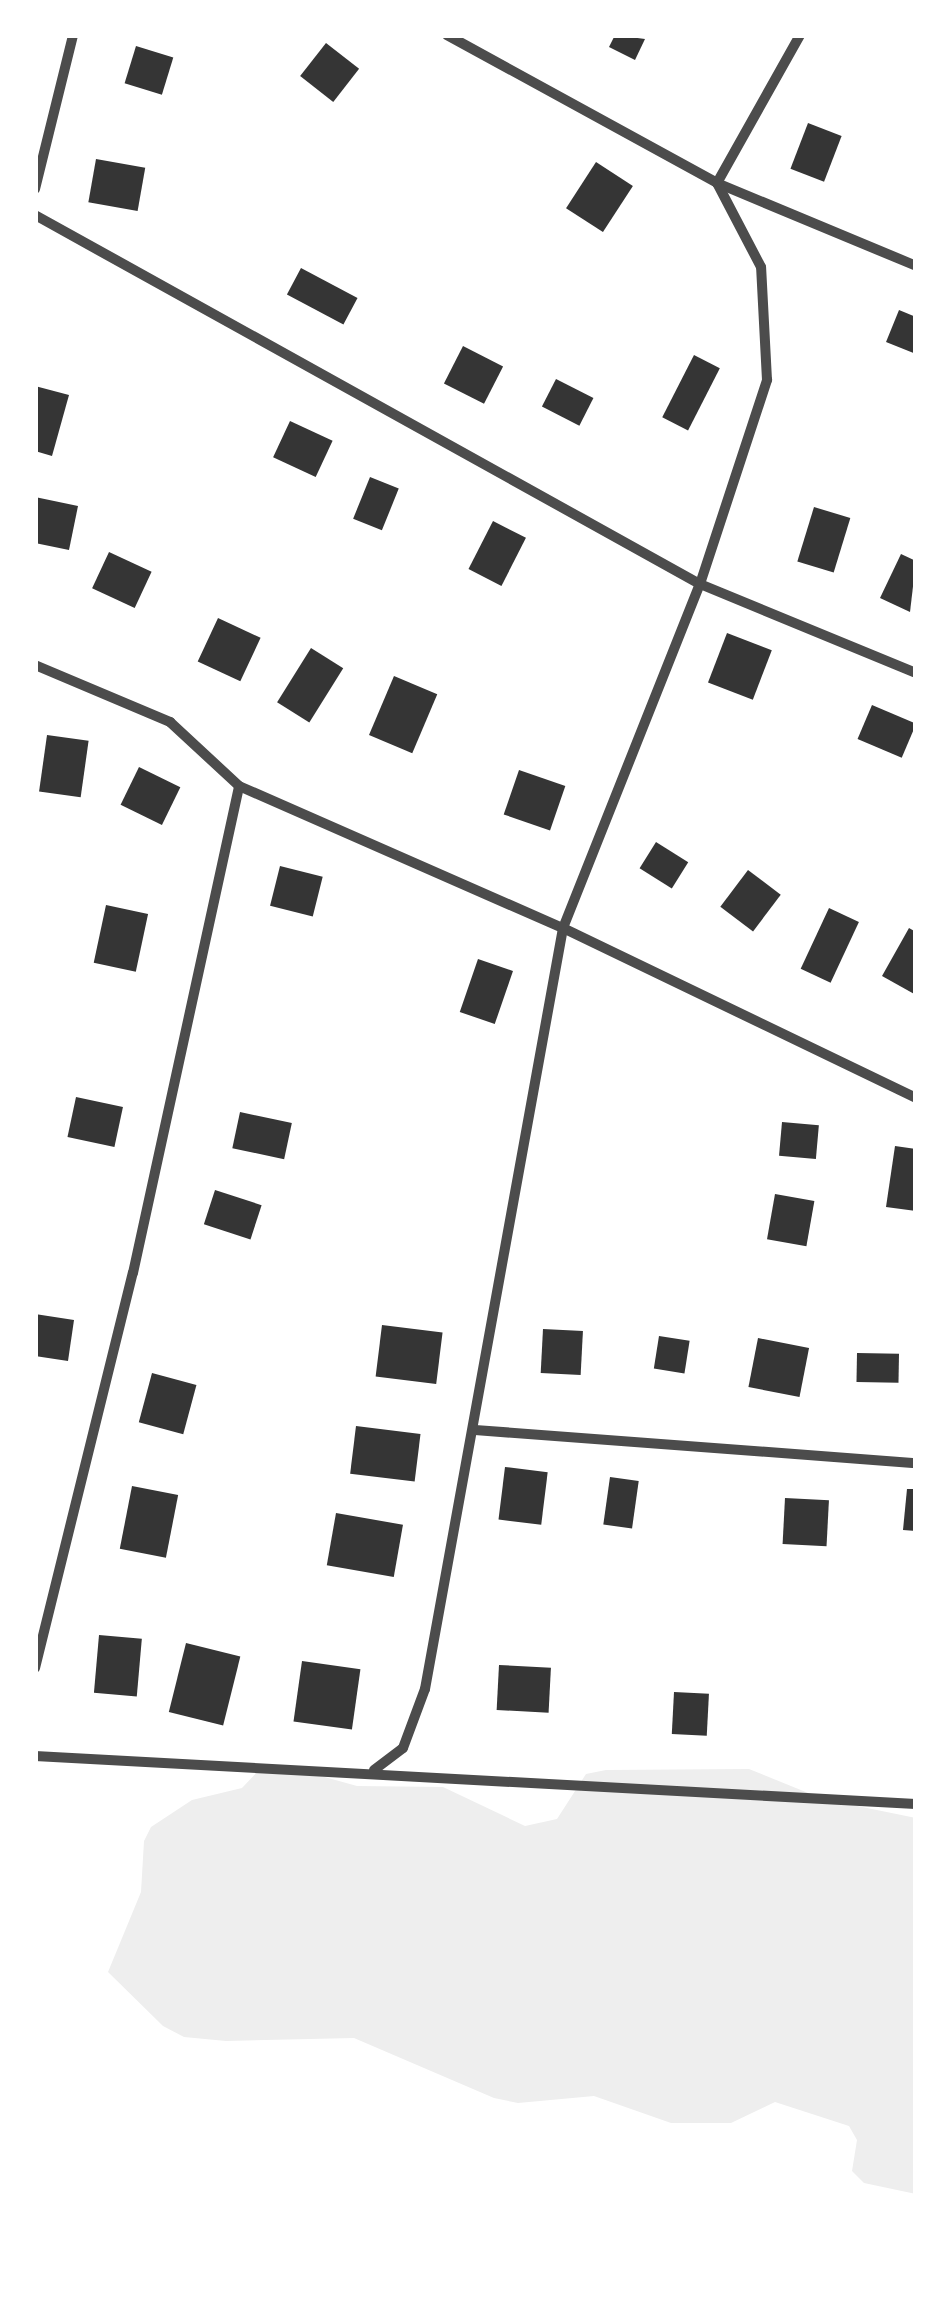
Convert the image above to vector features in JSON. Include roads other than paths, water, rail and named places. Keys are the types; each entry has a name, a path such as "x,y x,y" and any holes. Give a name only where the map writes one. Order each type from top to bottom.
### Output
{"street":[{"path":"35,189 73,35"},
{"path":"447,35 717,183 916,266"},
{"path":"717,183 800,35"},
{"path":"374,1770 403,1748 426,1690 476,1430 506,1214 563,928 700,584 767,380 761,266 717,183"},
{"path":"35,216 700,584 916,673"},
{"path":"35,664 170,722 239,786 563,928 916,1098"},
{"path":"35,1668 133,1274 239,786"},
{"path":"476,1430 916,1463"},
{"path":"35,1756 374,1770 916,1804"}]}
